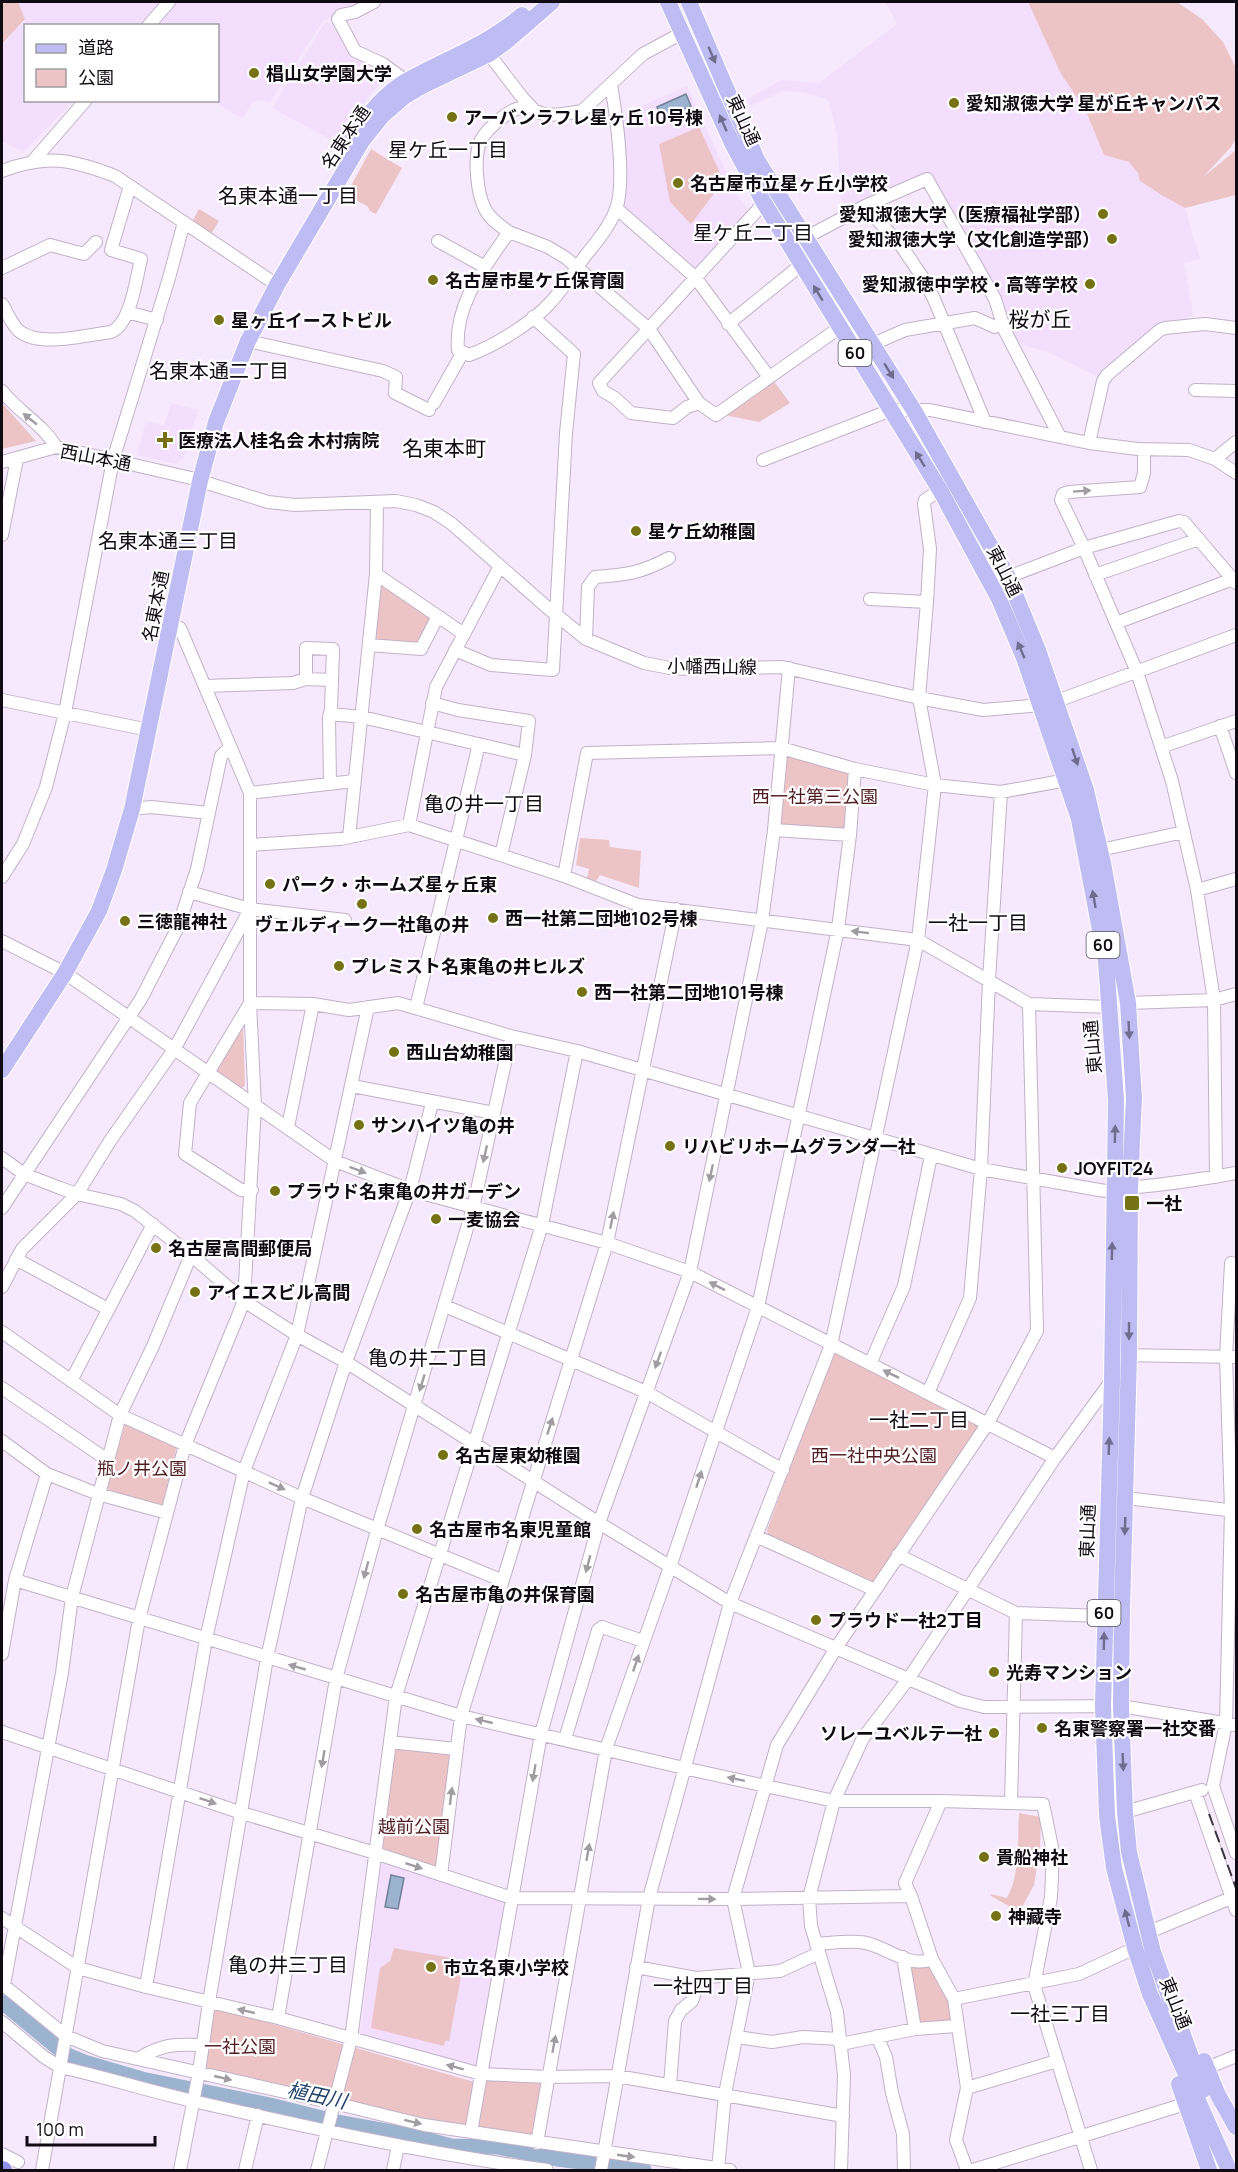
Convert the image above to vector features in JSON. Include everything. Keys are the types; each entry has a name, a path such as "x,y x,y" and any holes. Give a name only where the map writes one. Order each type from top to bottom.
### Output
{"main road":[{"name":"名東本通","path":"195,480 195,456 229,362 345,148 363,121 406,81 492,37 538,2"},
{"name":"名東本通","path":"2,1070 99,910 114,870 132,808 195,480 248,341 274,282 362,141 382,116 405,96 422,86 489,54 552,2"},
{"name":"東山通","path":"668,2 732,143 764,203 940,490 999,599 1024,658 1079,819 1106,962 1122,1190 1129,1355 1121,1706 1125,1812 1129,1852 1153,1952 1196,2100 1236,2162"},
{"name":"東山通","path":"689,2 757,160 913,409 1008,577 1057,701 1086,789 1100,850 1128,1003 1134,1098 1122,1190 1112,1355 1103,1706 1107,1816 1114,1868 1150,1994 1229,2170"},
{"name":"名東本通","path":"2,1052 61,972 99,887 166,625"},
{"name":"60","path":"1153,1952 1218,2095 1236,2127"},
{"name":"60","path":"1196,2100 1209,2170"}],"street":[{"path":"150,24 169,2"},
{"path":"374,2 355,12 341,15 338,19 341,27 355,51 383,64 406,81"},
{"path":"682,33 643,54 582,111 547,115 521,108 504,116 488,130 480,141 477,183 485,210 495,222 509,232 548,247 566,258 649,329 699,403 716,415 839,328"},
{"path":"492,37 489,54 535,111"},
{"path":"509,232 468,293 457,339 458,350 469,355 483,351 502,340 549,305 602,235 616,208 620,179 616,117 611,85"},
{"path":"33,161 84,102"},
{"path":"2,171 33,161 65,160 115,176 274,282"},
{"path":"805,238 865,206 927,179 995,299 1003,324 1060,437"},
{"path":"2,304 17,330 29,338 41,340 111,332 121,326 141,259 111,250 130,186"},
{"path":"699,403 687,407 673,418 631,412 603,391 598,383 764,203"},
{"path":"865,206 902,247 934,299 985,422"},
{"path":"616,208 695,277 769,377"},
{"path":"2,877 24,844 45,787 65,713 113,460 157,320 184,222"},
{"path":"438,241 485,267"},
{"path":"2,268 50,245 84,254 96,242"},
{"path":"728,324 801,265"},
{"path":"127,312 157,320"},
{"path":"455,650 491,665 553,670 566,433 574,354 532,317"},
{"path":"873,344 905,330 975,318 995,327 1003,324"},
{"path":"1089,443 1103,381 1107,375 1160,330 1205,324 1236,328"},
{"path":"248,341 383,370 396,377 395,393 432,407 463,352"},
{"path":"1195,390 1236,391"},
{"path":"2,391 13,405 46,432 56,447"},
{"path":"763,460 891,410 913,409 930,410 1089,443 1144,449 1189,450 1215,459 1236,473"},
{"path":"1215,459 1236,442"},
{"name":"西山本通","path":"2,462 56,447 195,480"},
{"path":"1144,449 1144,473 1140,487 1063,494 1061,500 1137,672 1172,781 1184,832 1197,890 1214,1000 1216,1177"},
{"path":"2,535 17,459"},
{"name":"小幡西山線","path":"195,480 268,502 295,505 396,501 434,512 453,524 586,639 644,663 670,668 789,668 919,698 983,710 1041,705 1057,701 1236,635"},
{"path":"601,2170 649,1898 730,1603 831,1345 918,940 935,785 919,698 930,549 924,504 925,500 940,490"},
{"path":"349,837 376,574 377,502"},
{"path":"1008,577 1084,548 1179,521 1184,522 1235,581 1116,622"},
{"path":"1095,574 1199,539"},
{"path":"586,639 588,587 595,577 627,575 647,569 669,558"},
{"path":"409,825 436,687 500,566"},
{"path":"376,574 464,634"},
{"path":"870,599 927,602"},
{"path":"369,645 421,649 438,616"},
{"path":"42,2170 139,1619 185,1445 244,1301 255,1106 250,1003 250,793 180,628 166,625"},
{"path":"306,679 306,648 333,649 330,784"},
{"path":"471,2132 541,1734 599,1523 690,1272 762,921 774,830 789,668"},
{"path":"205,686 293,682 306,679 331,680"},
{"path":"2,700 139,728"},
{"path":"432,703 458,710 529,721 525,755 501,855"},
{"path":"330,714 362,717 525,755"},
{"path":"1161,747 1236,721"},
{"path":"1220,726 1236,773"},
{"path":"416,1008 479,744"},
{"path":"2,1208 141,999 178,927 197,869 221,756 230,747"},
{"path":"564,876 587,753 781,748 855,769 935,785 1001,792 1067,780"},
{"path":"537,2143 606,1749 758,1307 838,929 850,835 855,769"},
{"path":"250,793 354,781"},
{"path":"928,1393 970,1298 981,1169 989,980 1001,792"},
{"path":"132,808 151,807 209,813"},
{"path":"250,845 349,837 409,825 564,876 638,905 918,940 1029,1004 1108,1006"},
{"path":"774,830 850,835"},
{"path":"1100,850 1184,832"},
{"path":"1197,890 1236,879"},
{"path":"189,892 250,909 345,920"},
{"path":"2,1287 22,1248 76,1194 175,1048 250,909"},
{"path":"441,1875 461,1716 501,1580 607,1243 676,909"},
{"path":"2,941 61,972 175,1048 335,1161 410,1190 607,1243 690,1272 1055,1458"},
{"path":"1128,1003 1214,1000 1236,994"},
{"path":"250,1003 313,1004 349,1010 398,1003 511,1036 577,1051 932,1156 981,1169 1033,1178 1122,1190 1236,1173"},
{"path":"250,1003 190,1103 185,1154 241,1190 252,1190"},
{"path":"288,1127 313,1004"},
{"path":"191,1255 153,1346 120,1414 109,1461 98,1494 72,1597 62,1672 3,1984 66,2038 102,2051 198,2075 424,2125 602,2154 721,2170 725,2094 749,1973 733,1899 777,1745 836,1648 988,1423 1037,1331 1029,1004"},
{"path":"146,1987 206,1639 244,1472 297,1335 368,1007"},
{"path":"278,2018 336,1679 377,1530 473,1208 511,1036"},
{"path":"317,2170 351,2039 396,1696 542,1225 577,1051"},
{"path":"352,1086 494,1113"},
{"path":"180,2170 198,2075 208,2002 267,1658 302,1497 346,1362 410,1190 432,1103"},
{"path":"870,1364 904,1286 932,1156"},
{"path":"2,1158 24,1174 76,1194 120,1204 153,1224 244,1301 297,1335 346,1362 670,1567 744,1610 779,1622 960,1701 984,1707 1121,1706 1231,1724"},
{"path":"71,1381 153,1224"},
{"path":"16,1259 108,1310"},
{"path":"1236,1264 1231,1263 1228,1280 1234,1510 1231,1724 1213,1786 1236,1853"},
{"path":"445,1306 646,1392 783,1470"},
{"path":"2,1332 120,1414 244,1472 377,1530 501,1580"},
{"path":"1112,1355 1231,1357"},
{"path":"840,2170 844,2075 841,2042 837,2012 811,1926 809,1898 834,1801 863,1738 909,1678 1055,1458 1112,1380"},
{"path":"2,1388 109,1461"},
{"path":"2,1442 47,1474 98,1494 166,1513"},
{"path":"2,1654 4,1624 15,1580 47,1474"},
{"path":"1126,1498 1234,1510"},
{"path":"756,1536 875,1590"},
{"path":"898,1556 1016,1613 1104,1616"},
{"path":"15,1580 461,1716 834,1801 1043,1804 1053,1852 1051,1897 1034,1984 1091,2170"},
{"path":"1011,1803 1016,1613"},
{"path":"565,1739 598,1630 602,1627 643,1641"},
{"path":"2,1732 242,1813 512,1898 733,1899 911,1896"},
{"path":"390,1743 456,1749"},
{"path":"1125,1812 1213,1786"},
{"path":"1195,1792 1236,1910"},
{"path":"941,1801 905,1883 932,1959 954,1999 967,2088 956,2140 967,2170"},
{"path":"1149,1932 1231,1898"},
{"path":"2,1918 78,1968 146,1987 278,2018 481,2074 549,2077 617,2076 843,2116"},
{"path":"636,1967 696,1978 780,1971 818,1948 862,1942 912,1961 925,1962 932,1959"},
{"path":"954,1999 1079,1974 1135,1948"},
{"path":"903,1958 915,2029"},
{"path":"670,2085 675,2021 681,2010 692,2001 696,1978"},
{"path":"2,2022 44,2057 61,2065 258,2115 398,2146 464,2165 547,2170"},
{"path":"737,2037 772,2042 803,2037 841,2042 915,2029 957,2026"},
{"path":"877,2036 886,2058 903,2134 904,2170"},
{"path":"138,2059 155,2048 181,2044 202,2045"},
{"path":"1207,2068 1236,2056"},
{"path":"967,2088 1057,2061"},
{"path":"974,2170 1196,2100"},
{"path":"245,2170 258,2115"},
{"path":"393,2170 398,2146"},
{"path":"2,2154 7,2167"}],"shaded area":[{"name":"椙山女学園大学","path":"18,2 364,2 324,20 270,102 260,100 253,102 242,119 215,102 219,102 219,24 24,24 24,102 73,102 23,152 2,141 2,46 25,19"},
{"path":"885,2 1028,2 1061,74 1085,109 1104,155 1129,162 1138,173 1140,181 1185,208 1200,259 1184,263 1193,314 1184,321 1160,327 1102,379 1048,352 1022,345 1012,336 1003,305 928,172 849,210 841,198 837,133 828,100 806,93 783,91 751,106 747,99 782,80 819,83 897,24"},
{"path":"325,22 341,27 351,45 388,75 367,99 339,144 272,108"},
{"name":"名古屋市立星ヶ丘小学校","path":"687,86 736,194 751,214 698,267 691,268 626,210 622,202 626,172 619,116"},
{"name":"医療法人桂名会 木村病院","path":"171,403 198,410 184,458 175,464 137,455 146,421 164,426"},
{"name":"市立名東小学校","path":"386,1863 505,1901 476,2065 473,2068 362,2037 360,2034 381,1865"}],"green space":[{"path":"2,2 18,2 25,19 2,44"},
{"path":"1028,2 1177,2 1202,19 1223,42 1236,68 1236,138 1231,147 1203,177 1236,150 1236,195 1185,208 1140,181 1138,173 1129,162 1104,155 1085,109 1061,74"},
{"path":"699,127 726,186 716,191 691,224 670,202 659,144"},
{"path":"371,149 402,168 376,214 367,206 346,195"},
{"path":"199,209 219,221 211,234 192,222"},
{"path":"773,380 790,403 759,422 724,415"},
{"path":"2,403 36,441 2,449"},
{"path":"382,581 432,615 417,648 374,647"},
{"name":"西一社第三公園","path":"784,753 852,770 848,829 780,827"},
{"path":"580,838 609,840 610,847 641,851 639,888 600,875 596,881 587,878 589,869 576,865"},
{"path":"243,1024 245,1086 239,1089 214,1069"},
{"name":"西一社中央公園","path":"837,1351 977,1423 979,1429 875,1585 768,1535 767,1530 833,1352"},
{"name":"瓶ノ井公園","path":"126,1421 177,1446 162,1507 107,1489"},
{"name":"越前公園","path":"394,1747 452,1753 439,1864 434,1867 382,1851"},
{"path":"1019,1813 1041,1817 1040,1849 1034,1885 1021,1909 1014,1909 991,1894 1007,1898 1011,1888 1018,1857"},
{"path":"394,1948 464,1960 449,2041 445,2041 444,2046 371,2028 380,1968 390,1961"},
{"path":"910,1964 931,1965 951,2000 952,2019 950,2022 920,2022"},
{"name":"一社公園","path":"217,2008 471,2081 540,2080 542,2082 532,2136 524,2139 331,2100 201,2067 214,2011"}],"water":[{"path":"686,94 691,106 662,118 657,107"},
{"path":"391,1875 404,1878 398,1909 385,1907"}],"waterway":[{"name":"植田川","path":"2,2002 65,2054 142,2079 270,2105 342,2123 414,2136 451,2146 497,2147 557,2159 644,2170"}],"railway":[{"path":"1209,1814 1236,1888"}],"place":[{"name":"椙山女学園大学","path":"254,73"},
{"name":"愛知淑徳大学 星が丘キャンパス","path":"954,103"},
{"name":"アーバンラフレ星ヶ丘 10号棟","path":"452,117"},
{"name":"名古屋市立星ヶ丘小学校","path":"678,183"},
{"name":"愛知淑徳大学（医療福祉学部）","path":"1103,214"},
{"name":"愛知淑徳大学（文化創造学部）","path":"1112,239"},
{"name":"名古屋市星ケ丘保育園","path":"433,280"},
{"name":"愛知淑徳中学校・高等学校","path":"1090,284"},
{"name":"星ヶ丘イーストビル","path":"219,320"},
{"name":"医療法人桂名会 木村病院","path":"165,440"},
{"name":"星ケ丘幼稚園","path":"636,531"},
{"name":"パーク・ホームズ星ヶ丘東","path":"270,884"},
{"name":"ヴェルディーク一社亀の井","path":"362,904"},
{"name":"西一社第二団地102号棟","path":"493,918"},
{"name":"三徳龍神社","path":"125,921"},
{"name":"プレミスト名東亀の井ヒルズ","path":"339,966"},
{"name":"西一社第二団地101号棟","path":"582,992"},
{"name":"西山台幼稚園","path":"394,1052"},
{"name":"サンハイツ亀の井","path":"359,1125"},
{"name":"リハビリホームグランダ一社","path":"670,1146"},
{"name":"JOYFIT24","path":"1062,1168"},
{"name":"プラウド名東亀の井ガーデン","path":"275,1191"},
{"name":"一社","path":"1132,1203"},
{"name":"一麦協会","path":"436,1219"},
{"name":"名古屋高間郵便局","path":"156,1248"},
{"name":"アイエスビル高間","path":"195,1292"},
{"name":"名古屋東幼稚園","path":"443,1455"},
{"name":"名古屋市名東児童館","path":"417,1529"},
{"name":"名古屋市亀の井保育園","path":"403,1594"},
{"name":"プラウド一社2丁目","path":"816,1620"},
{"name":"光寿マンション","path":"994,1672"},
{"name":"名東警察署一社交番","path":"1042,1728"},
{"name":"ソレーユベルテ一社","path":"994,1733"},
{"name":"貴船神社","path":"984,1857"},
{"name":"神藏寺","path":"996,1916"},
{"name":"市立名東小学校","path":"431,1967"}],"district":[{"name":"星ケ丘一丁目","path":"448,149"},
{"name":"名東本通一丁目","path":"288,195"},
{"name":"星ケ丘二丁目","path":"753,232"},
{"name":"桜が丘","path":"1040,319"},
{"name":"名東本通二丁目","path":"219,370"},
{"name":"名東本町","path":"444,448"},
{"name":"名東本通三丁目","path":"168,540"},
{"name":"亀の井一丁目","path":"484,803"},
{"name":"一社一丁目","path":"978,922"},
{"name":"亀の井二丁目","path":"428,1357"},
{"name":"一社二丁目","path":"919,1419"},
{"name":"亀の井三丁目","path":"288,1964"},
{"name":"一社四丁目","path":"703,1985"},
{"name":"一社三丁目","path":"1060,2013"}]}
